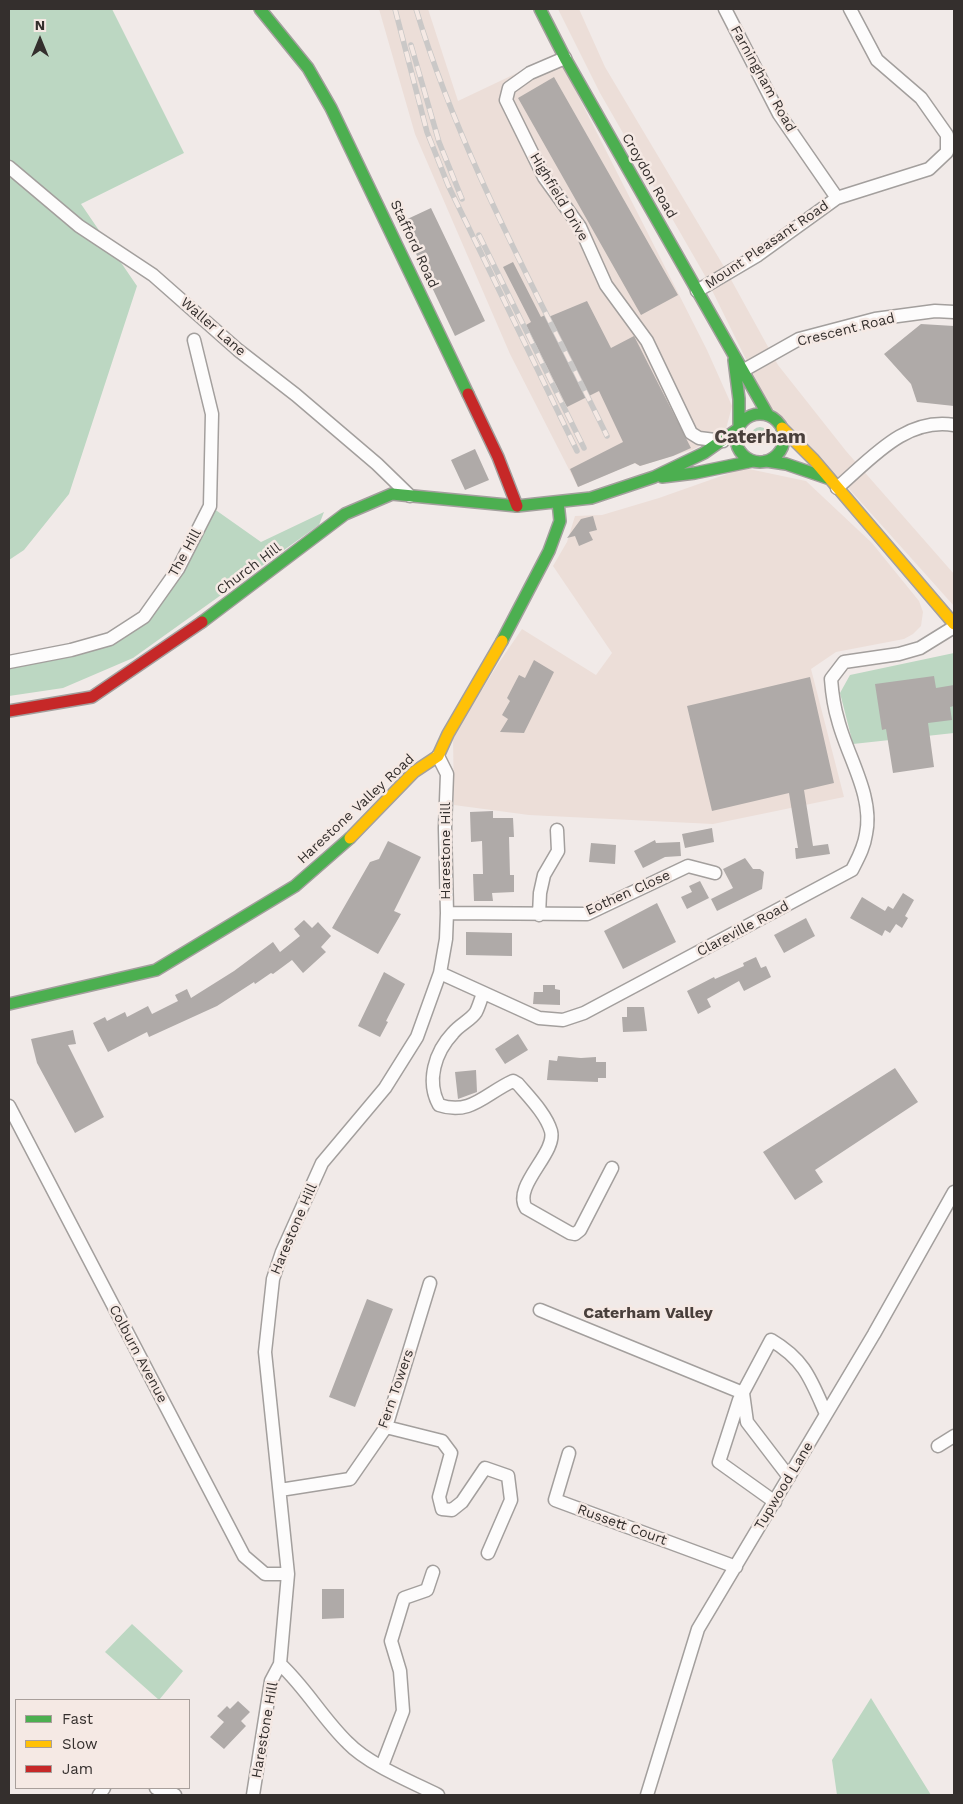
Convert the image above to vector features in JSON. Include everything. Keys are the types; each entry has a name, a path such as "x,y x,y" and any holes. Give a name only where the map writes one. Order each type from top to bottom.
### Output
{"main road":[{"name":"Stafford Road","path":"260,9 308,68 331,108 498,457 517,506"},
{"name":"Croydon Road","path":"540,9 565,58 768,415"},
{"name":"Croydon Road","path":"734,357 739,399 738,428"},
{"path":"654,477 724,441 748,417 762,414 768,415 814,460 827,478 916,577 954,626"},
{"path":"738,428 738,447 746,457 753,461"},
{"path":"766,461 773,458 783,446 782,428"},
{"path":"654,477 674,476 753,461 766,461 786,464 827,478"},
{"name":"Church Hill","path":"9,710 92,697 211,616 345,514 392,494 517,506 591,498 654,477"},
{"path":"438,756 448,734 504,638 549,551 560,521 558,502"},
{"name":"Harestone Valley Road","path":"9,1004 156,970 295,886 356,833 414,772 438,756"}],"street":[{"name":"Farningham Road","path":"725,9 779,114 837,198"},
{"name":"Mount Pleasant Road","path":"697,291 758,255 837,198 929,168 947,152 947,135 921,98 877,60 850,9"},
{"name":"Highfield Drive","path":"565,58 530,73 509,88 506,100 544,176 580,227 606,285 647,341 691,433 698,438 724,441"},
{"name":"Waller Lane","path":"9,167 79,226 153,275 238,350 296,395 377,464 410,496"},
{"name":"Crescent Road","path":"744,370 799,339 875,320 936,311 954,312"},
{"name":"The Hill","path":"9,662 71,650 110,639 144,617 178,569 210,506 212,414 194,340"},
{"path":"837,488 906,431 926,425 954,425"},
{"name":"Clareville Road","path":"440,973 539,1018 563,1020 584,1013 852,870 861,853 867,833 866,806 838,721 831,678 844,662 899,654 920,648 954,626"},
{"name":"Harestone Hill","path":"253,1795 272,1681 280,1664 288,1574 265,1352 272,1279 282,1252 322,1164 385,1088 411,1046 429,1007 440,973 446,939 447,913 445,828 447,774 438,756"},
{"path":"539,915 540,893 544,875 558,851 557,830"},
{"name":"Eothen Close","path":"447,913 587,914 688,866 714,872"},
{"path":"483,993 476,1013 453,1033 441,1049 432,1068 434,1096 439,1105 452,1109 470,1106 513,1081 518,1084 549,1125 552,1133 550,1143 531,1177 523,1200 524,1205 526,1208 570,1233 576,1234 580,1230 612,1168"},
{"name":"Colburn Avenue","path":"9,1106 244,1556 265,1574 288,1574"},
{"name":"Tupwood Lane","path":"647,1795 698,1629 826,1414 954,1192"},
{"name":"Fern Towers","path":"280,1490 350,1479 386,1427 430,1283"},
{"path":"540,1310 743,1392"},
{"path":"774,1502 719,1462 743,1392 772,1340 787,1350 805,1368 826,1414"},
{"path":"743,1392 747,1422 789,1477"},
{"path":"386,1427 442,1441 451,1453 439,1497 442,1509 452,1510 462,1502 485,1468 508,1476 511,1500 488,1554"},
{"path":"938,1446 954,1436"},
{"name":"Russett Court","path":"569,1453 554,1500 736,1567"},
{"path":"382,1766 403,1711 400,1671 391,1641 404,1598 427,1590 433,1572"},
{"path":"280,1664 299,1681 315,1705 349,1745 382,1766 438,1795"},
{"path":"159,1789 175,1795"}],"shaded area":[{"path":"379,9 428,9 458,101 557,54 707,350 732,406 725,433 692,450 640,466 634,463 578,487 510,354 415,134"},
{"path":"558,9 579,9 605,67 723,265 778,365 846,451 954,574 954,606 851,491 768,404 704,274 600,93"},
{"path":"744,468 806,481 872,543 919,601 923,612 921,626 904,639 836,652 811,669 844,797 713,824 529,815 454,805 453,736 522,629 596,675 612,653 553,566 567,542 575,516 602,515 659,498"}],"green space":[{"path":"9,9 112,9 184,153 81,204 137,286 69,494 24,550 9,560"},
{"path":"760,427 768,432 769,436 764,444 760,445 752,440 751,436 756,428"},
{"path":"210,506 261,542 324,512 319,525 133,658 63,688 9,696 9,662 110,639 144,617"},
{"path":"954,653 954,733 853,744 840,693 850,675"},
{"path":"132,1624 183,1671 158,1699 105,1652"},
{"path":"871,1698 931,1795 837,1795 832,1760"}],"building":[{"path":"554,77 678,295 641,315 518,98"},
{"path":"431,208 485,321 455,336 401,222"},
{"path":"513,262 541,317 545,315 546,318 587,301 611,348 634,336 691,448 673,456 640,466 635,463 578,487 570,469 623,442 599,391 567,407 526,325 531,322 503,267"},
{"path":"921,324 954,326 954,406 917,402 911,384 884,354"},
{"path":"475,449 489,480 465,490 451,460"},
{"path":"593,516 597,530 589,532 593,540 579,546 575,536 567,538 581,519"},
{"path":"534,660 554,672 524,733 500,732 508,719 502,715 510,701 507,698 519,675 525,678"},
{"path":"934,676 936,688 954,685 954,706 950,707 952,720 928,723 934,767 893,773 886,729 882,730 875,684"},
{"path":"810,677 834,783 804,790 813,846 828,844 830,854 796,859 795,848 798,848 789,793 712,811 687,706"},
{"path":"493,811 493,818 513,818 514,837 509,837 510,875 514,875 514,892 492,893 493,901 474,901 473,874 483,874 482,841 471,842 470,812"},
{"path":"712,828 714,842 685,848 682,834"},
{"path":"655,840 656,843 680,842 681,856 665,857 643,868 634,851"},
{"path":"388,841 421,857 394,911 401,914 378,954 332,928 370,862 379,859"},
{"path":"591,843 616,845 615,864 589,862"},
{"path":"745,858 753,869 760,869 764,872 762,889 717,911 711,899 733,888 723,869"},
{"path":"700,881 709,898 687,909 681,897 692,892 689,886"},
{"path":"903,893 914,900 905,916 908,918 902,928 896,924 890,933 885,930 882,936 850,918 862,897 885,911 888,906 893,909"},
{"path":"657,903 676,942 623,969 604,931"},
{"path":"806,918 815,936 784,953 774,935"},
{"path":"304,920 312,928 318,922 331,936 321,947 326,952 303,973 292,960 273,974 271,973 255,984 254,982 217,1006 149,1037 147,1032 108,1052 93,1023 105,1017 107,1021 125,1012 127,1017 148,1006 152,1014 178,1001 175,995 187,989 191,998 234,971 273,942 280,952 300,936 294,929"},
{"path":"466,932 512,933 512,956 466,955"},
{"path":"756,957 761,968 766,966 771,977 744,991 739,981 707,999 711,1007 698,1014 687,991 714,977 715,979 744,966 743,963"},
{"path":"384,972 405,984 380,1037 358,1026"},
{"path":"543,985 555,985 555,989 560,990 560,1005 533,1004 534,992 543,992"},
{"path":"627,1007 644,1007 647,1031 623,1032 622,1017 627,1017"},
{"path":"73,1030 76,1044 68,1045 104,1117 75,1133 37,1063 31,1039"},
{"path":"518,1034 528,1050 505,1064 495,1049"},
{"path":"558,1056 596,1057 596,1062 606,1062 606,1078 598,1078 598,1082 547,1080 549,1060 557,1061"},
{"path":"895,1068 918,1102 815,1170 823,1182 795,1200 763,1152"},
{"path":"476,1070 477,1092 458,1099 455,1072"},
{"path":"367,1299 393,1309 355,1407 329,1397"},
{"path":"322,1589 344,1589 344,1618 322,1619"},
{"path":"238,1701 250,1712 241,1721 246,1726 224,1749 210,1737 224,1722 217,1716 227,1706 230,1709"}],"railway":[{"path":"395,9 427,132 448,185 577,451"},
{"path":"416,9 434,64 478,173 607,436"},
{"path":"411,45 439,142 462,199"},
{"path":"479,235 584,448"}],"traffic: fast":[{"path":"260,9 308,68 331,108 468,394"},
{"path":"540,9 565,58 768,415"},
{"path":"734,360 739,399 739,427"},
{"path":"760,414 769,416 777,421 782,429 784,438 782,447 777,455 769,460 760,462 751,460 743,455 738,447 736,438 738,429 743,421 751,416 760,414"},
{"path":"202,622 345,514 392,494 517,506 591,498 654,477 704,453 738,429"},
{"path":"662,477 695,473 753,461"},
{"path":"766,461 786,464 827,478"},
{"path":"502,641 549,551 560,521 558,502"},
{"path":"9,1004 156,970 295,886 350,838"}],"traffic: slow":[{"path":"782,428 814,460 954,624"},
{"path":"350,838 414,772 438,756 448,734 502,641"}],"traffic: jam":[{"path":"468,394 498,457 517,506"},
{"path":"9,711 92,697 202,622"}],"district":[{"name":"Caterham","path":"760,437"},
{"name":"Caterham Valley","path":"648,1313"}]}
